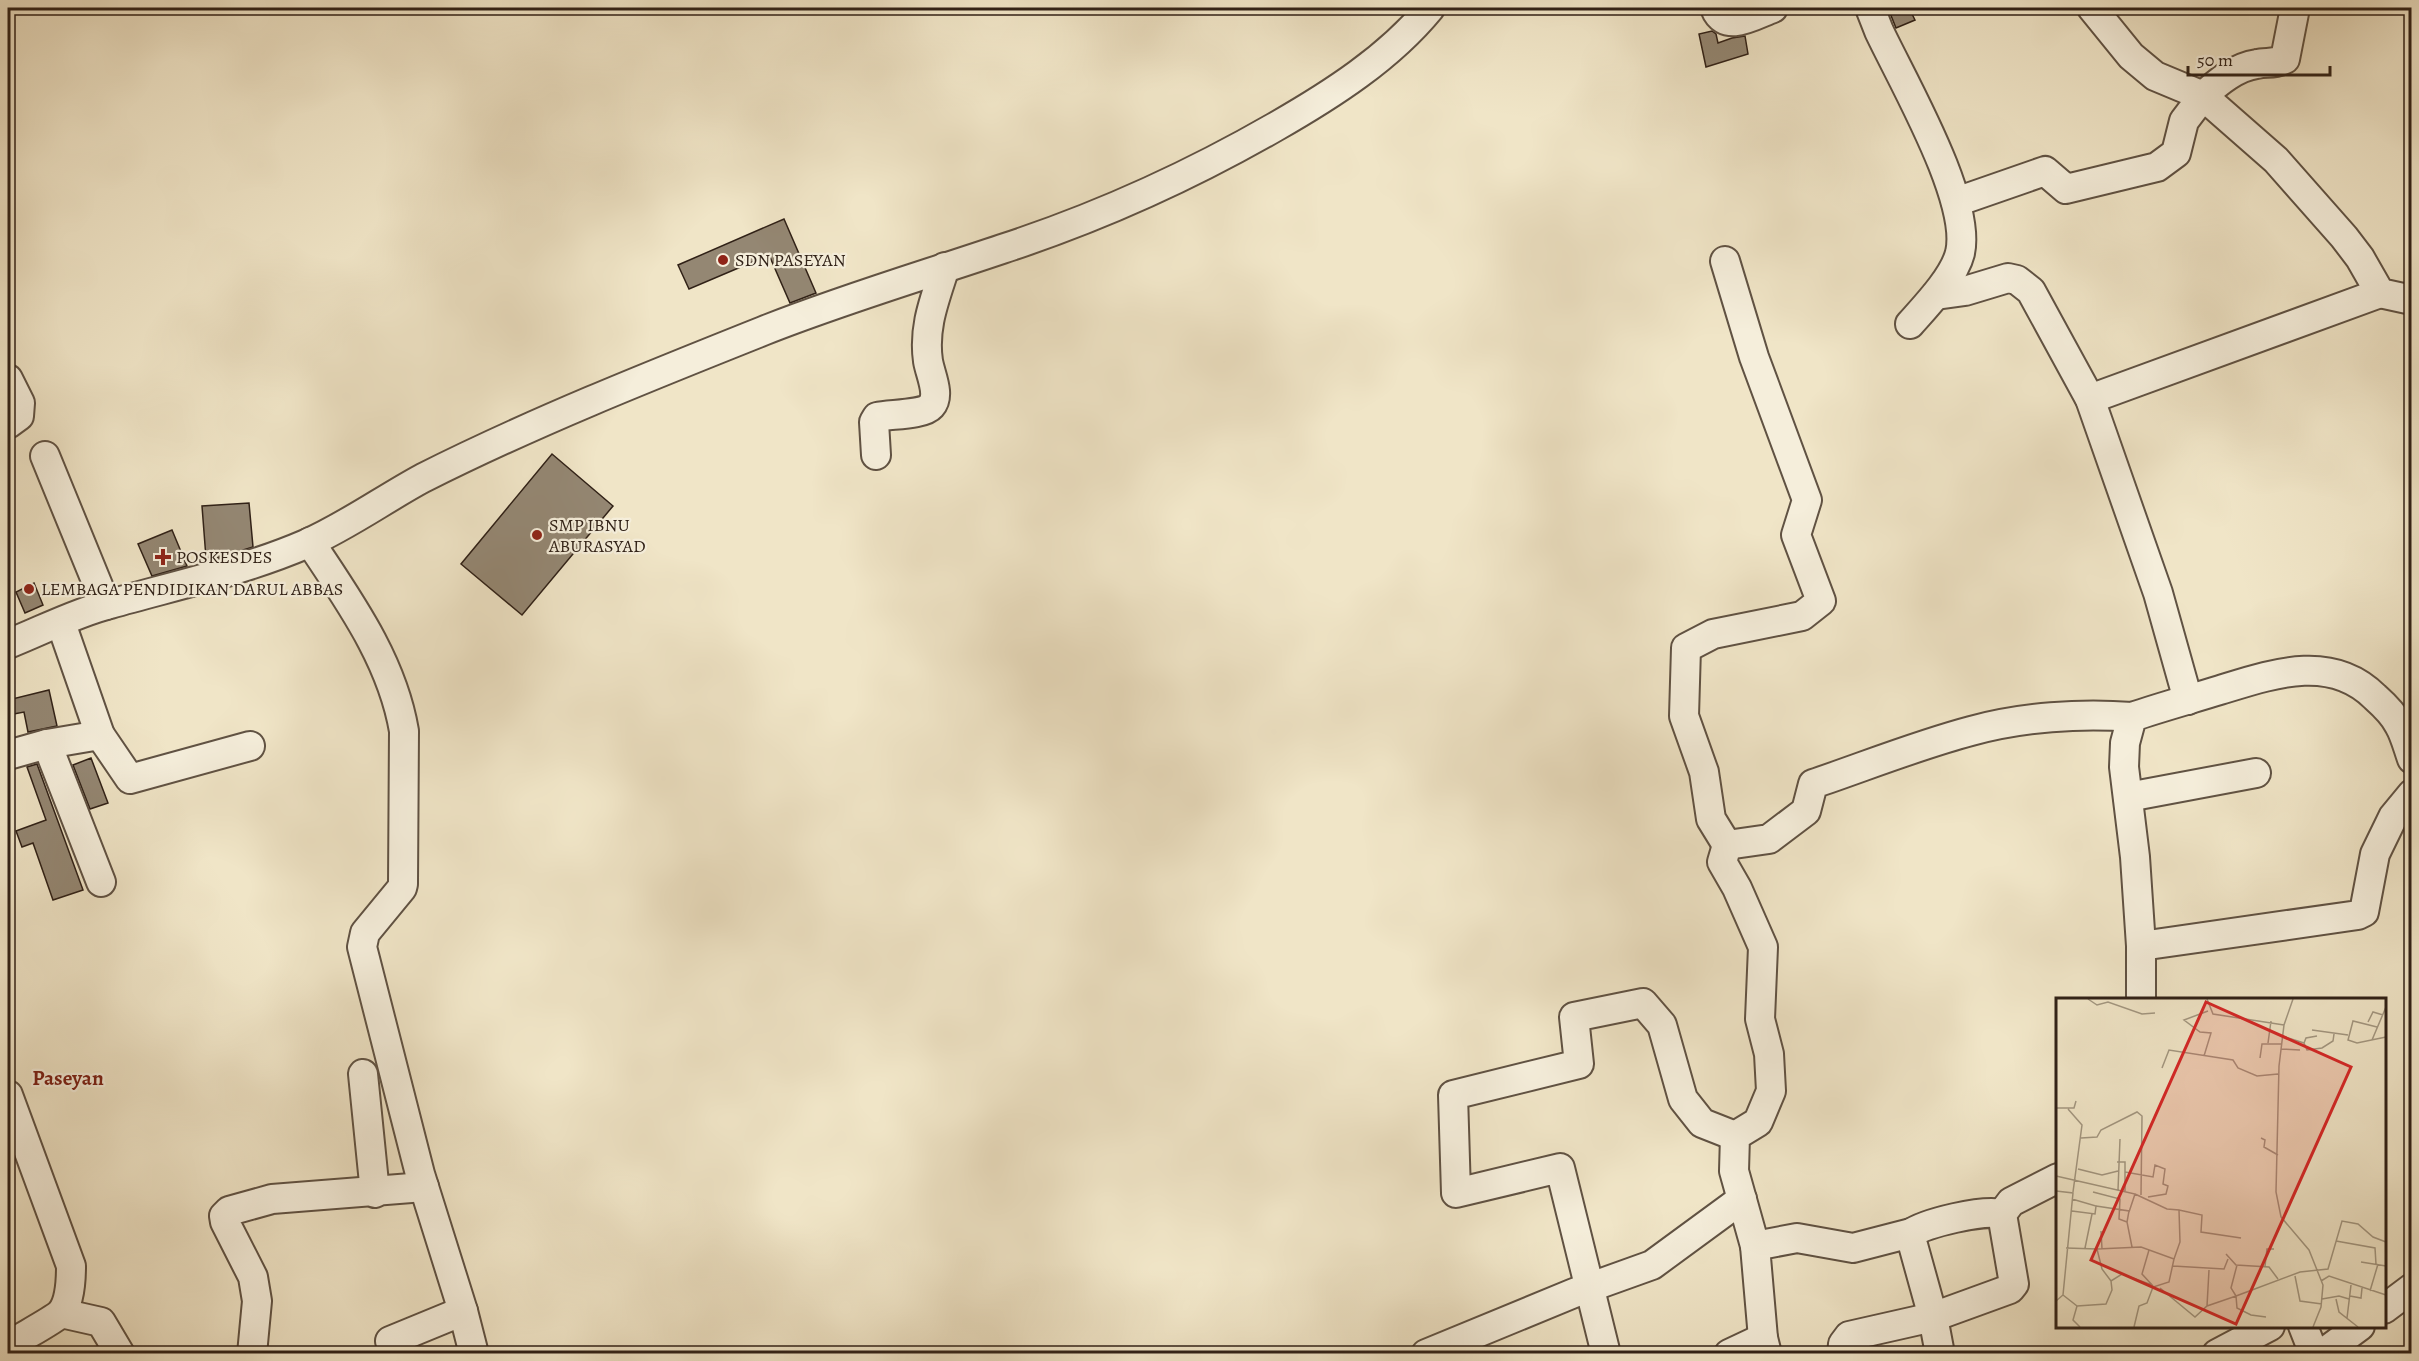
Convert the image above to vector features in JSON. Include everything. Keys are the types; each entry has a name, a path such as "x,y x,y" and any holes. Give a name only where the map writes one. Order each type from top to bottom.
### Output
{"street":[{"path":"8,644 106,605 244,568 310,542 423,478 572,410 767,329 1002,249 1130,201 1242,146 1310,107 1373,63 1430,8"},
{"path":"1715,8 1718,16 1727,21 1736,21 1773,8"},
{"path":"1869,8 1950,180 1961,236 1960,254 1936,295 1910,324"},
{"path":"2092,8 2131,56 2156,76 2203,96 2276,160 2360,258 2380,293"},
{"path":"1956,202 2045,171 2066,189 2157,167 2176,153 2184,121 2203,96 2230,74 2254,64 2280,62 2285,59 2295,8"},
{"path":"1725,261 1754,357 1807,500 1796,535 1821,601 1802,616 1713,634 1686,648 1684,716 1704,772 1711,819 1727,845 1722,862 1763,947 1761,1019 1769,1054 1771,1092 1758,1122 1735,1136"},
{"path":"876,455 874,422 878,417 925,410 933,405 936,394 928,360 927,324 945,267"},
{"path":"1936,295 1965,291 2008,278 2021,283 2031,291 2090,399 2158,593 2187,700"},
{"path":"2090,399 2380,293 2412,300"},
{"path":"8,379 20,403 19,416 8,424"},
{"path":"45,456 106,605"},
{"path":"310,542 356,611 391,678 403,723 403,884 365,933 362,947 424,1187 474,1353"},
{"path":"61,623 100,735 130,779 250,746"},
{"path":"1727,845 1769,839 1806,811 1813,784 1972,731 2031,721 2082,716 2132,717 2260,677 2294,670 2323,671 2344,675 2370,691 2405,718 2412,759"},
{"path":"2132,717 2125,743 2124,767 2135,857 2141,946 2141,998"},
{"path":"8,755 47,744 100,735"},
{"path":"47,744 100,882"},
{"path":"2128,797 2256,773"},
{"path":"2141,946 2358,915 2364,912 2375,854 2393,817 2410,802"},
{"path":"1606,1353 1560,1168 1456,1192 1453,1095 1579,1064 1574,1017 1643,1003 1662,1025 1683,1098 1702,1124 1735,1136"},
{"path":"363,1074 375,1193"},
{"path":"8,1095 71,1266 67,1297 61,1313 8,1346"},
{"path":"1729,1353 1765,1346 1755,1246 1734,1172 1735,1136"},
{"path":"1842,1353 1843,1344 1849,1336 1933,1317 2012,1287 2014,1284 2002,1214 2011,1202 2056,1179"},
{"path":"252,1353 257,1301 253,1276 225,1222 224,1216 229,1210 272,1199 375,1193 424,1187"},
{"path":"1426,1353 1652,1265 1742,1199"},
{"path":"1755,1246 1797,1238 1853,1248 1972,1214 1994,1211 2002,1214"},
{"path":"1911,1233 1940,1353"},
{"path":"2386,1308 2412,1288"},
{"path":"390,1341 463,1311"},
{"path":"61,1313 101,1322 120,1353"},
{"path":"2217,1353 2267,1328"},
{"path":"2303,1328 2314,1353"},
{"path":"2322,1353 2357,1328"}],"building":[{"path":"1888,8 1909,8 1915,20 1896,28"},
{"path":"1712,31 1716,34 1718,43 1745,36 1748,54 1706,67 1699,34"},
{"name":"SDN PASEYAN","path":"784,219 816,293 790,303 769,255 689,289 678,265"},
{"name":"SMP IBNU ABURASYAD","path":"552,454 613,506 522,615 461,564"},
{"path":"249,503 253,547 217,558 206,558 202,506"},
{"name":"POSKESDES","path":"172,530 187,566 152,576 138,544"},
{"name":"LEMBAGA PENDIDIKAN DARUL ABBAS","path":"34,583 43,605 25,613 16,592"},
{"path":"49,690 57,726 28,732 24,712 8,715 8,700"},
{"path":"91,758 108,803 90,809 73,765"},
{"path":"37,764 83,890 53,900 33,843 22,847 16,831 46,820 27,767"}],"place":[{"name":"SDN PASEYAN","path":"723,260"},
{"name":"SMP IBNU ABURASYAD","path":"537,535"},
{"name":"POSKESDES","path":"163,557"},
{"name":"LEMBAGA PENDIDIKAN DARUL ABBAS","path":"29,589"}],"district":[{"name":"Paseyan","path":"68,1078"}]}
